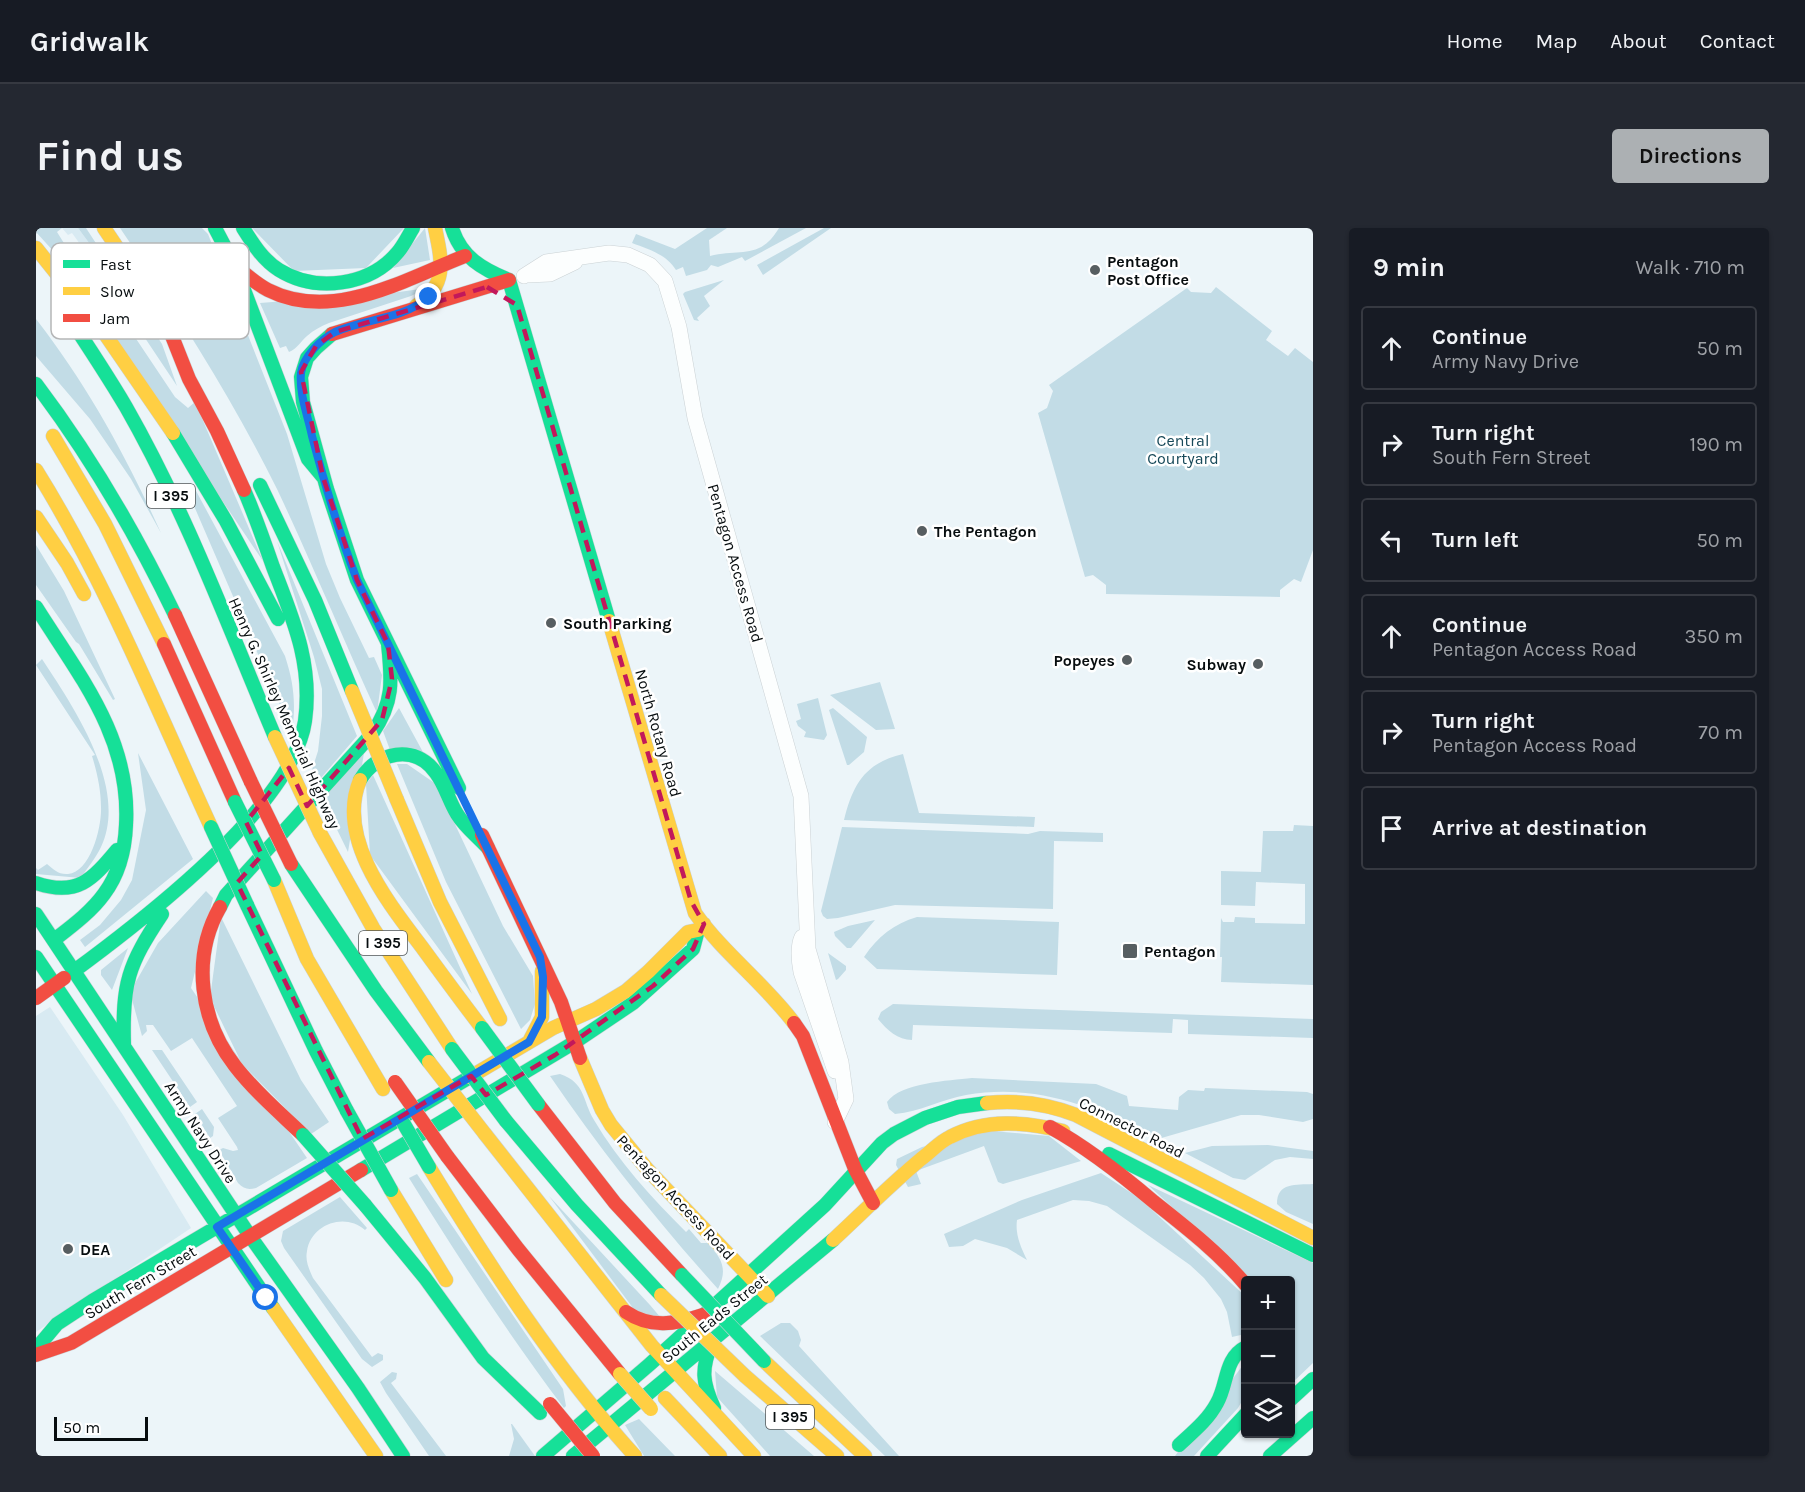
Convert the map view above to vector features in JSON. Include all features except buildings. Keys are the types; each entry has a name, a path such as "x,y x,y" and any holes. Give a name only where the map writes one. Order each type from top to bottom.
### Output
{"main road":[{"path":"104,228 114,243"},
{"path":"215,228 223,243"},
{"path":"243,228 258,253 279,271 298,279 327,284 356,280 381,268 403,247 413,228"},
{"path":"435,228 442,264"},
{"path":"452,228 465,256 494,274 517,278"},
{"path":"36,248 51,267"},
{"path":"249,276 276,294 312,303 346,301 465,256"},
{"name":"Pentagon Access Road","path":"406,312 422,303 434,291 438,284 442,264"},
{"name":"Pentagon Access Road","path":"517,278 335,332 316,346 301,372 302,390 323,477 357,580 540,957 568,1021 602,1110 611,1125 647,1169 768,1296"},
{"name":"North Rotary Road","path":"517,278 517,305 695,913 701,927 790,1017 803,1036 835,1122 855,1169 873,1203"},
{"path":"487,287 503,294 517,305"},
{"path":"249,301 308,459 323,477"},
{"name":"Henry G. Shirley Memorial Highway","path":"83,339 138,427 320,833 373,928 452,1049 506,1121 577,1206 661,1295 745,1376 837,1456"},
{"path":"109,339 177,441 277,617 294,653 306,694"},
{"path":"36,998 125,933 181,888 252,815 291,764 303,733 306,715 306,670 303,648 273,564 232,463 189,379 173,339"},
{"path":"177,339 240,447"},
{"path":"36,384 94,462 127,518 291,864 378,1018"},
{"path":"42,421 74,469 112,535 235,802 274,879 307,959 390,1094 429,1167 501,1278 596,1412 635,1456"},
{"path":"251,468 297,560 440,903 544,1101"},
{"path":"36,470 61,510 93,570 316,1051 391,1190 454,1292"},
{"path":"36,517 67,563 88,602"},
{"path":"36,607 100,710 119,751 129,804 125,842 118,869 103,896 36,955 217,1227 376,1456"},
{"path":"36,614 52,633"},
{"path":"388,644 392,690 386,714 372,734 226,895 209,926 203,952 202,994 209,1020 220,1044 244,1076 303,1135 365,1205 425,1278 483,1358 544,1404 574,1456"},
{"path":"130,682 176,751"},
{"path":"488,848 457,814 436,771 420,759 392,754 373,763 362,775 355,792 354,816 365,858 380,888 404,924 482,1028 544,1101 682,1275 764,1361 865,1456"},
{"path":"36,883 57,890 80,885 96,873 125,842"},
{"path":"291,864 376,991 620,1307 754,1456"},
{"path":"124,1045 123,992 130,966 141,945 181,888"},
{"name":"Army Navy Drive","path":"36,914 250,1236 358,1388 403,1456"},
{"name":"South Fern Street","path":"36,1349 57,1324 92,1301 529,1042 618,996 635,984 688,932 701,927"},
{"name":"South Fern Street","path":"36,1354 71,1343 575,1042 633,1004 653,986 693,949 701,927"},
{"path":"529,1042 542,1017 543,977 540,957"},
{"path":"425,1090 451,1128"},
{"path":"390,1094 447,1156 524,1257 654,1413"},
{"name":"Connector Road","path":"855,1169 867,1154 891,1134 935,1114 979,1104 1017,1103 1046,1106 1093,1123 1198,1180 1313,1238"},
{"path":"873,1203 911,1155 968,1129 1001,1123 1050,1127 1075,1138 1144,1192 1211,1249 1241,1280"},
{"path":"891,1134 911,1155"},
{"name":"Connector Road","path":"1075,1138 1313,1255"},
{"name":"South Eads Street","path":"543,1456 661,1355 832,1199 855,1169"},
{"name":"South Eads Street","path":"574,1456 768,1296 873,1203"},
{"name":"Pentagon Access Road","path":"749,1274 789,1278"},
{"path":"620,1307 637,1319 652,1324 682,1322 703,1315"},
{"path":"712,1342 702,1377 719,1418"},
{"path":"1179,1445 1205,1421 1218,1401 1234,1354 1241,1348"},
{"path":"494,1349 596,1456"},
{"path":"635,1363 720,1456"},
{"path":"1295,1395 1313,1378"},
{"path":"1207,1456 1241,1418"},
{"path":"1270,1456 1313,1418"}],"street":[{"name":"Pentagon Access Road","path":"517,278 550,274 590,256 609,253 628,255 650,265 665,281 679,327 695,417 801,796 808,949 842,1062 846,1099 835,1122"}],"highlighted area":[{"path":"487,287 517,305 691,901 704,924 693,949 653,986 555,1055 486,1095 471,1076 362,1139 237,883 262,855 246,822 289,768 307,806 382,720 392,679 388,644 357,580 323,477 301,372 316,346 335,332"}],"shaded area":[{"path":"62,228 78,228 89,243 79,243 72,233 68,235"},
{"path":"50,1007 123,1115 191,1228 36,1332 36,1016"}],"green space":[{"path":"36,228 62,228 57,232 64,243 51,243 51,249 36,232"},
{"path":"78,228 86,228 96,243 89,243"},
{"path":"120,228 202,228 208,234 212,243 130,243"},
{"path":"252,228 404,228 366,268 294,271"},
{"path":"425,228 430,260 393,268"},
{"path":"707,228 727,228 709,240 710,256 757,249 765,245 779,228 806,228 745,261 742,257 718,267 711,265 707,270 686,276 683,267 676,270 662,256 632,243 636,234 675,249"},
{"path":"824,228 831,228 763,275 757,265"},
{"path":"724,280 704,296 710,306 697,318 699,321 694,320 683,294"},
{"name":"Central Courtyard","path":"1216,287 1272,331 1266,340 1288,356 1295,348 1313,362 1313,550 1301,582 1294,579 1280,590 1280,597 1106,594 1106,585 1093,575 1085,577 1038,413 1047,408 1053,391 1049,385 1187,288 1191,292 1211,293"},
{"path":"427,288 411,296 323,325 289,352 286,346 280,348 260,303 399,292"},
{"path":"36,319 73,370 105,422 161,533 131,479 90,419 36,356"},
{"path":"249,338 287,434 326,564 369,658 374,657 382,675 377,713 277,489 242,422 192,339"},
{"path":"113,339 136,339 175,397 188,408 195,402 263,561"},
{"path":"146,339 159,339 177,386"},
{"path":"195,489 285,656 293,694 292,733 188,492"},
{"path":"277,541 357,736 315,785 310,776 318,751 322,689"},
{"path":"36,545 64,591 115,699 113,700 79,644 36,585"},
{"path":"42,659 94,748 108,799 108,824 101,847 81,878 36,874 36,868 38,870 47,864 62,874 76,871 83,865 94,847 101,815 101,801 92,756 95,755 36,665"},
{"path":"880,682 895,729 876,730 830,695"},
{"path":"818,698 827,735 824,740 804,737 806,732 798,726 796,721 801,719 797,704"},
{"path":"399,708 424,754 390,750 383,731"},
{"path":"833,708 867,737 864,752 849,765 847,765 829,710"},
{"path":"138,753 193,859 85,947 80,940 100,925 121,900 132,880 146,810"},
{"path":"364,753 348,852 322,799"},
{"path":"903,754 919,813 1035,817 1034,827 844,820 857,786 870,769"},
{"path":"397,764 407,764 436,784 503,926 533,976 535,1004 530,1020 521,1029 446,882"},
{"path":"373,775 472,994 370,855 366,784"},
{"path":"1294,825 1313,826 1313,985 1221,982 1221,918 1223,922 1234,922 1235,917 1255,918 1255,923 1305,924 1305,884 1256,882 1255,906 1221,905 1221,871 1261,872 1263,831 1293,831"},
{"path":"842,827 1028,834 1040,831 1103,833 1103,842 1054,841 1053,909 895,905 827,919 821,911"},
{"path":"206,891 213,898 191,988 307,1158 253,1189 242,1187 238,1183 219,1150 223,1148 238,1150 218,1118 237,1106 192,1038 171,1051 153,1025 146,1025 147,1031 142,1036 130,992 158,943"},
{"path":"221,917 301,1080 329,1122 311,1134 242,1064 210,998"},
{"path":"917,917 1059,922 1057,975 877,969 864,957 887,932"},
{"path":"875,920 851,948 847,948 835,936 834,932 848,926"},
{"path":"128,948 112,990 101,975 101,970"},
{"path":"828,953 846,966 846,970 836,980"},
{"path":"893,1004 1313,1019 1313,1038 1188,1034 1188,1020 1173,1019 1172,1033 913,1025 912,1040 893,1034 878,1019 881,1012"},
{"path":"152,1050 162,1050 197,1102 190,1107"},
{"path":"560,1074 575,1082 579,1087 603,1135 636,1179 686,1232 689,1229 701,1243 708,1243 717,1254 723,1270 718,1289 673,1238 589,1131 550,1076"},
{"path":"972,1078 1096,1084 1127,1096 1129,1106 1178,1110 1179,1097 1188,1090 1204,1091 1205,1088 1307,1092 1313,1094 1313,1119 1303,1122 1259,1115 1241,1115 1158,1139 1089,1108 1042,1095 1017,1092 966,1095 895,1114 889,1109 887,1102 903,1090 914,1086"},
{"path":"202,1109 214,1127 213,1136 210,1138 195,1114"},
{"path":"992,1131 1049,1136 1081,1161 1003,1184 998,1182 984,1146 916,1171 921,1184 908,1187 896,1165 897,1159 922,1147"},
{"path":"1268,1145 1313,1151 1313,1159 1290,1157 1275,1160 1245,1180 1233,1178 1185,1153 1212,1146"},
{"path":"1101,1173 1139,1198 1241,1292 1241,1335 1232,1337 1227,1312 1221,1299 1204,1278 1190,1265 1107,1206 1073,1200 1017,1220 1018,1236 1027,1260 1007,1248 975,1239 963,1246 949,1247 944,1234 1022,1200"},
{"path":"417,1174 563,1389 566,1406 564,1408 503,1324 427,1208 409,1178"},
{"path":"1313,1184 1313,1224 1286,1212 1277,1204 1280,1192 1284,1188"},
{"path":"1148,1185 1313,1263 1313,1363 1295,1380 1295,1276 1248,1276"},
{"path":"549,1196 650,1305 661,1318 636,1312"},
{"path":"340,1197 367,1228 365,1230 348,1222 339,1222 322,1228 310,1242 307,1262 313,1278 372,1357 378,1353 383,1355 383,1360 372,1367 362,1359 281,1241 283,1231"},
{"path":"781,1323 790,1323 798,1331 801,1340 799,1346 899,1456 885,1456 760,1336"},
{"path":"1241,1368 1241,1403 1238,1408 1194,1456 1175,1456"},
{"path":"715,1371 814,1456 770,1456 717,1397"},
{"path":"392,1372 397,1373 396,1379 391,1383 446,1456 429,1456 386,1393 380,1382"},
{"path":"639,1419 675,1456 644,1456 625,1425"},
{"path":"511,1424 535,1456 509,1456 514,1439"}],"traffic: fast":[{"path":"215,228 223,243"},
{"path":"243,228 263,257 279,270 309,282 326,283 358,279 373,272 398,252 413,228"},
{"path":"452,228 461,247 474,261 509,280"},
{"path":"509,280 609,621"},
{"path":"249,303 308,459 323,477"},
{"path":"332,334 307,358 301,377 303,402 327,489 357,580 459,788"},
{"path":"83,339 126,407 168,487 275,737"},
{"path":"36,384 112,496 175,615"},
{"path":"173,433 226,521 278,619"},
{"path":"260,485 315,600 352,691"},
{"path":"74,971 137,923 210,859 245,824 273,789 294,754 305,721 307,700 304,661 288,605 244,490"},
{"path":"36,607 99,710 120,764 125,794 124,844 114,878 93,907 54,940"},
{"path":"220,907 226,895 372,734 384,712 390,691 388,644"},
{"path":"360,780 367,770 386,758 396,755 418,758 436,773 460,819 488,848"},
{"path":"235,802 274,880"},
{"path":"211,827 247,905"},
{"path":"36,883 50,887 73,887 100,870 117,850"},
{"path":"291,864 376,991 429,1062"},
{"path":"247,905 347,1111"},
{"path":"36,914 250,1236 358,1388 403,1456"},
{"path":"124,1045 124,1006 130,975 141,947 162,914"},
{"path":"361,1170 575,1042 633,1003 693,949 698,930"},
{"path":"36,957 273,1308"},
{"path":"482,1028 538,1104"},
{"path":"452,1049 506,1121"},
{"path":"36,1349 57,1324 92,1301 470,1077"},
{"path":"543,1456 650,1364 825,1205 882,1143 925,1118 958,1107 987,1103"},
{"path":"347,1111 391,1190"},
{"path":"401,1119 429,1167"},
{"path":"506,1121 577,1205 661,1295"},
{"path":"303,1135 365,1205"},
{"path":"1109,1154 1313,1255"},
{"path":"365,1205 425,1278 483,1358 540,1413"},
{"path":"573,1456 833,1240"},
{"path":"682,1275 764,1361"},
{"path":"712,1342 704,1375 714,1408"},
{"path":"1179,1445 1200,1426 1213,1409 1221,1396 1230,1365 1241,1351"},
{"path":"1295,1395 1313,1379"},
{"path":"1270,1456 1313,1418"},
{"path":"1207,1456 1241,1419"}],"traffic: slow":[{"path":"104,228 114,243"},
{"path":"416,306 426,298 438,281 441,262 435,228"},
{"path":"36,248 51,267"},
{"path":"108,339 173,433"},
{"path":"53,436 105,524 164,644"},
{"path":"36,470 108,601 211,827"},
{"path":"36,517 67,563 84,594"},
{"path":"609,621 695,913 718,942 794,1023"},
{"path":"352,691 397,800"},
{"path":"275,737 320,833"},
{"path":"360,780 354,802 355,825 370,871 397,913 482,1028"},
{"path":"397,800 440,902 500,1019"},
{"path":"320,833 373,928 452,1049"},
{"path":"274,880 307,959 383,1089"},
{"path":"470,1077 553,1028 596,1009 626,991 688,932 698,930 704,924"},
{"path":"529,1042 542,1017 542,971"},
{"path":"580,1058 602,1110 611,1125 647,1169 768,1296"},
{"path":"429,1062 485,1134"},
{"path":"987,1103 1032,1104 1076,1115 1313,1238"},
{"path":"833,1240 887,1189 950,1137 992,1124 1035,1125 1063,1131"},
{"path":"485,1134 652,1346 754,1456"},
{"path":"429,1167 476,1242 551,1353 635,1456"},
{"path":"391,1190 446,1280"},
{"path":"661,1295 745,1376"},
{"path":"273,1308 376,1456"},
{"path":"764,1361 865,1456"},
{"path":"620,1374 651,1409"},
{"path":"745,1376 837,1456"},
{"path":"665,1398 720,1456"}],"traffic: jam":[{"path":"249,277 268,290 293,299 318,302 343,300 393,286 465,256"},
{"path":"332,334 509,280"},
{"path":"173,339 189,379 217,431 244,490"},
{"path":"175,615 251,782"},
{"path":"164,644 235,802"},
{"path":"251,782 291,864"},
{"path":"482,835 561,1002 580,1058"},
{"path":"220,907 205,947 203,968 207,1009 214,1029 223,1048 243,1076 303,1135"},
{"path":"36,998 64,978"},
{"path":"794,1023 803,1036 855,1169 873,1203"},
{"path":"395,1082 447,1156"},
{"path":"538,1104 615,1203 682,1275"},
{"path":"1050,1127 1129,1181 1202,1241 1241,1280"},
{"path":"447,1156 518,1249 620,1374"},
{"path":"36,1355 71,1343 361,1170"},
{"path":"626,1312 654,1323 683,1321 703,1315"},
{"path":"550,1404 593,1456"}],"place":[{"name":"Pentagon Post Office","path":"1095,270"},
{"name":"The Pentagon","path":"922,531"},
{"name":"South Parking","path":"551,623"},
{"name":"Popeyes","path":"1127,660"},
{"name":"Subway","path":"1258,664"},
{"name":"Pentagon","path":"1130,951"},
{"name":"DEA","path":"68,1249"}],"route":[{"path":"266,1298 217,1227 529,1042 542,1017 543,977 540,957 357,580 323,477 302,390 301,372 304,364 316,346 335,332 406,312 429,297"}]}
